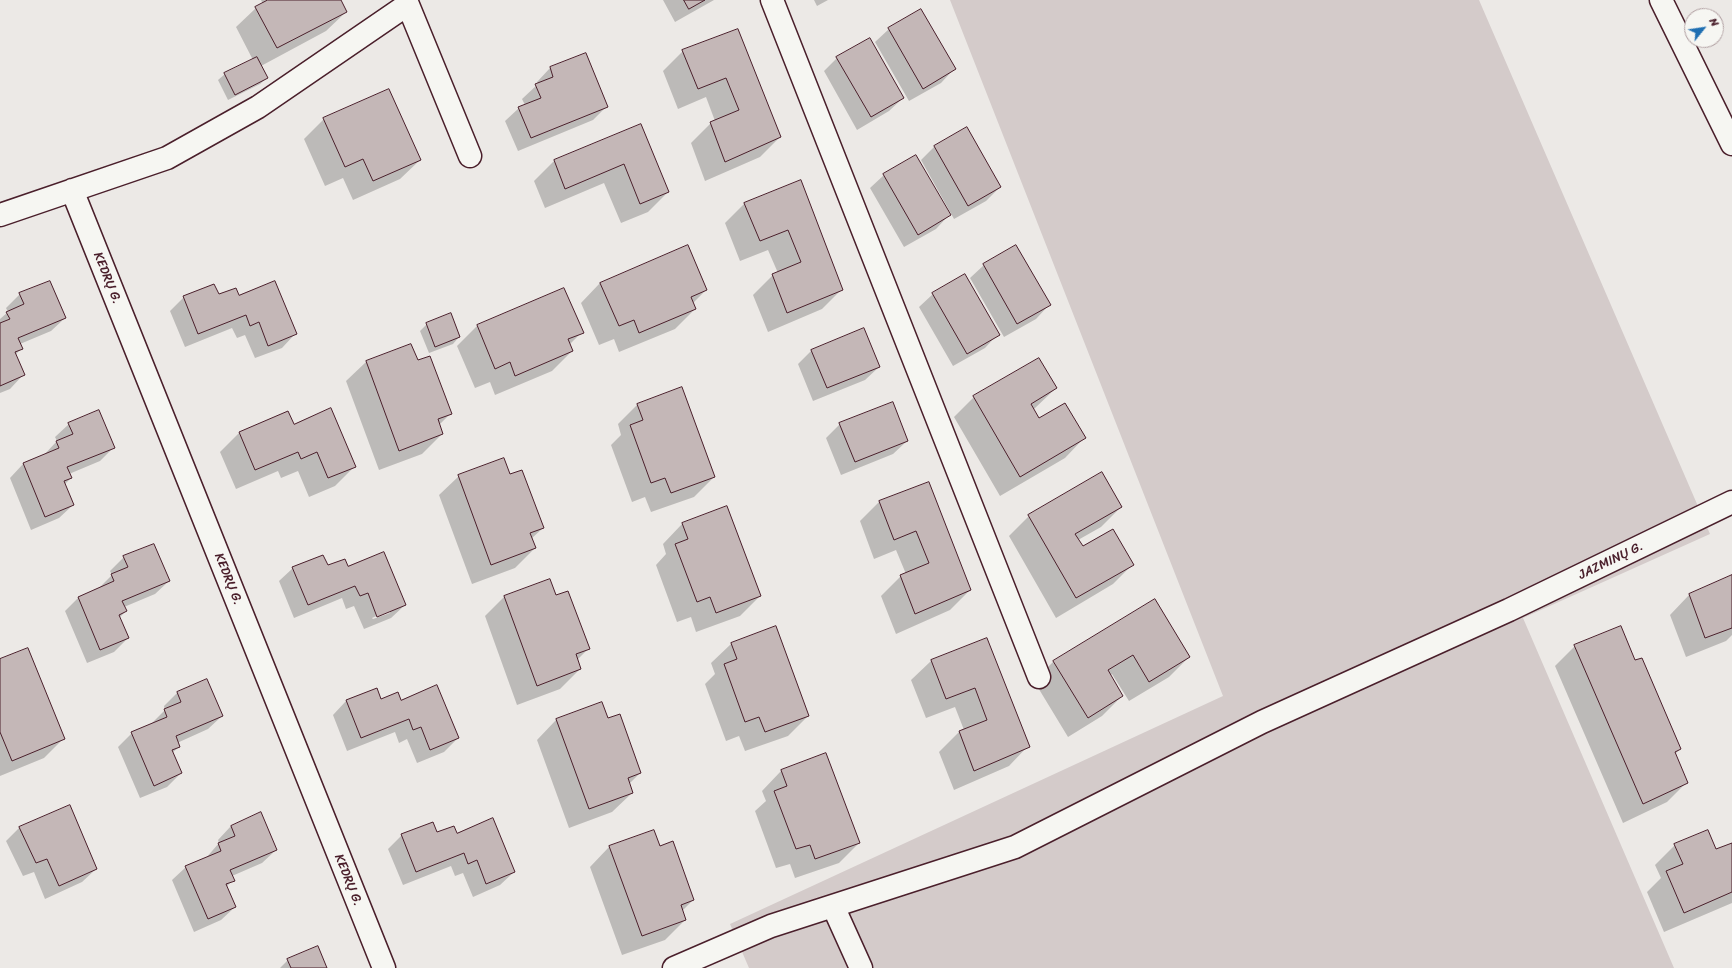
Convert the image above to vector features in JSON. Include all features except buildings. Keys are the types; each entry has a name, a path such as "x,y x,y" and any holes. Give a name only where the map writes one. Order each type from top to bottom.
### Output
{"street":[{"path":"772,0 1039,677"},
{"path":"1661,0 1732,144"},
{"path":"0,215 167,158 258,107 407,2 470,156"},
{"name":"KEDRŲ G.","path":"72,190 384,968"},
{"name":"JAZMINŲ G.","path":"674,968 771,926 1015,847 1262,722 1490,619 1732,502"},
{"path":"833,906 861,968"}],"shaded area":[{"path":"950,0 1479,0 1710,534 1523,618 1674,968 749,968 730,924 1223,696"}]}
